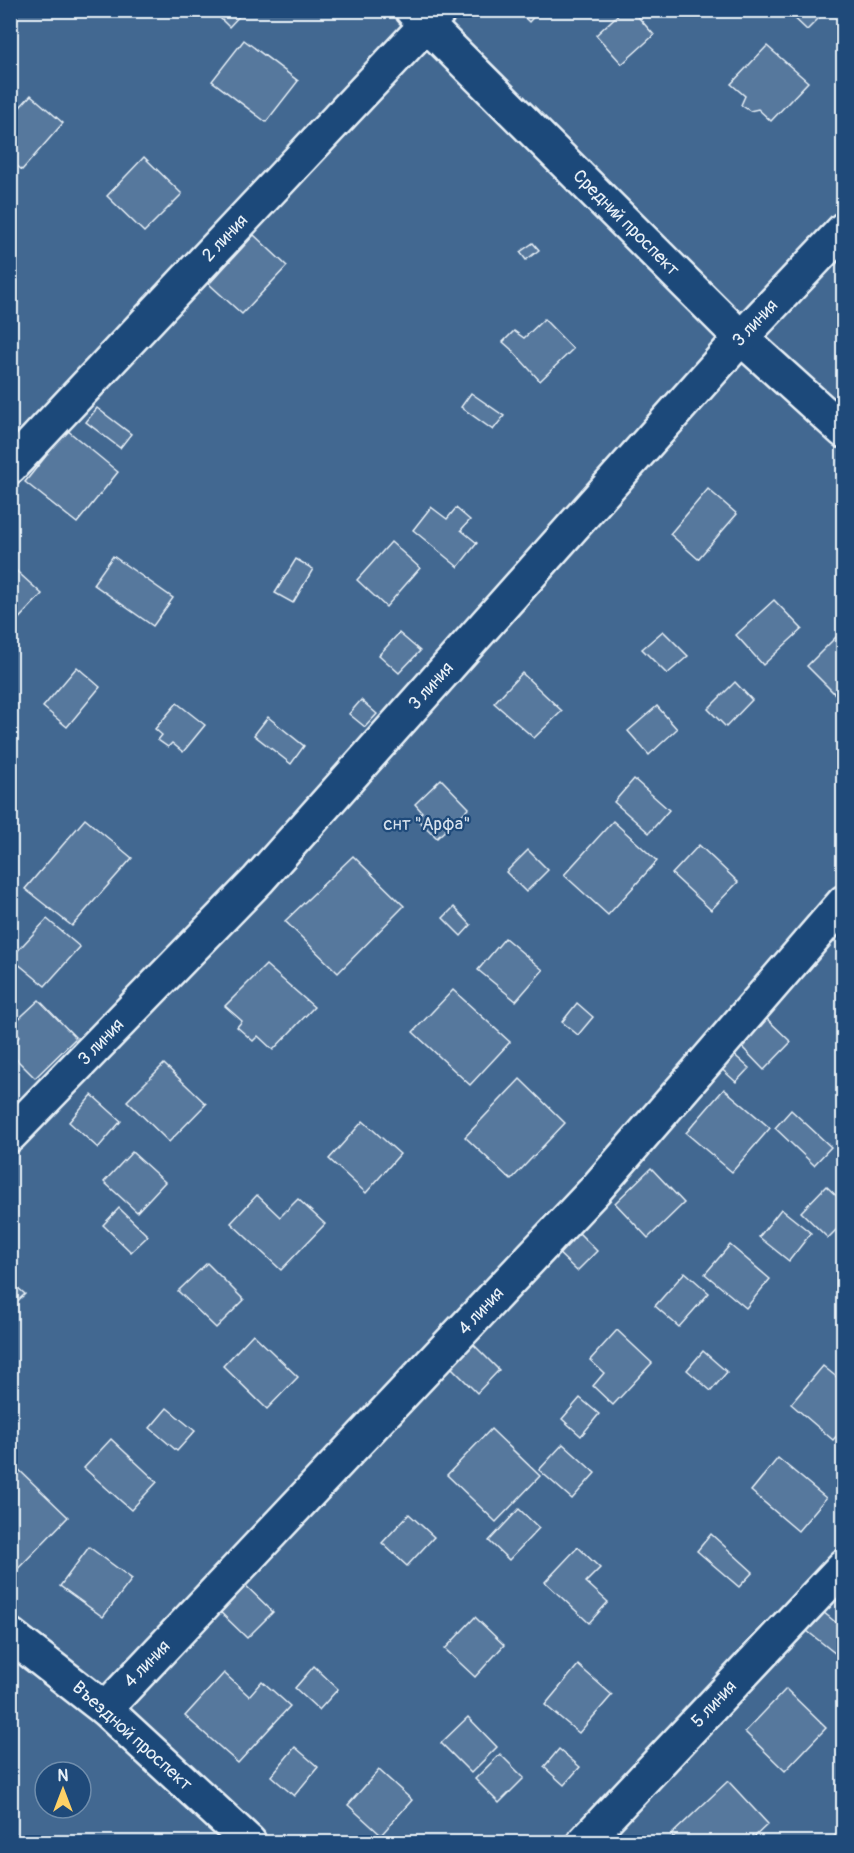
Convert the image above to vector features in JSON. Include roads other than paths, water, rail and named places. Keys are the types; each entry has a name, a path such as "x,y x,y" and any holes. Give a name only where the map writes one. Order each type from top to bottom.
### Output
{"street":[{"name":"Средний проспект","path":"426,15 741,338 843,431"},
{"name":"2 линия","path":"10,466 426,15"},
{"name":"3 линия","path":"10,1135 258,880 741,338 843,229"},
{"name":"4 линия","path":"105,1708 595,1190 843,902"},
{"name":"5 линия","path":"584,1842 843,1566"},
{"name":"Въездной проспект","path":"10,1635 105,1708 249,1842"}],"park label":[{"name":"снт \"Арфа\"","path":"427,824"}]}
